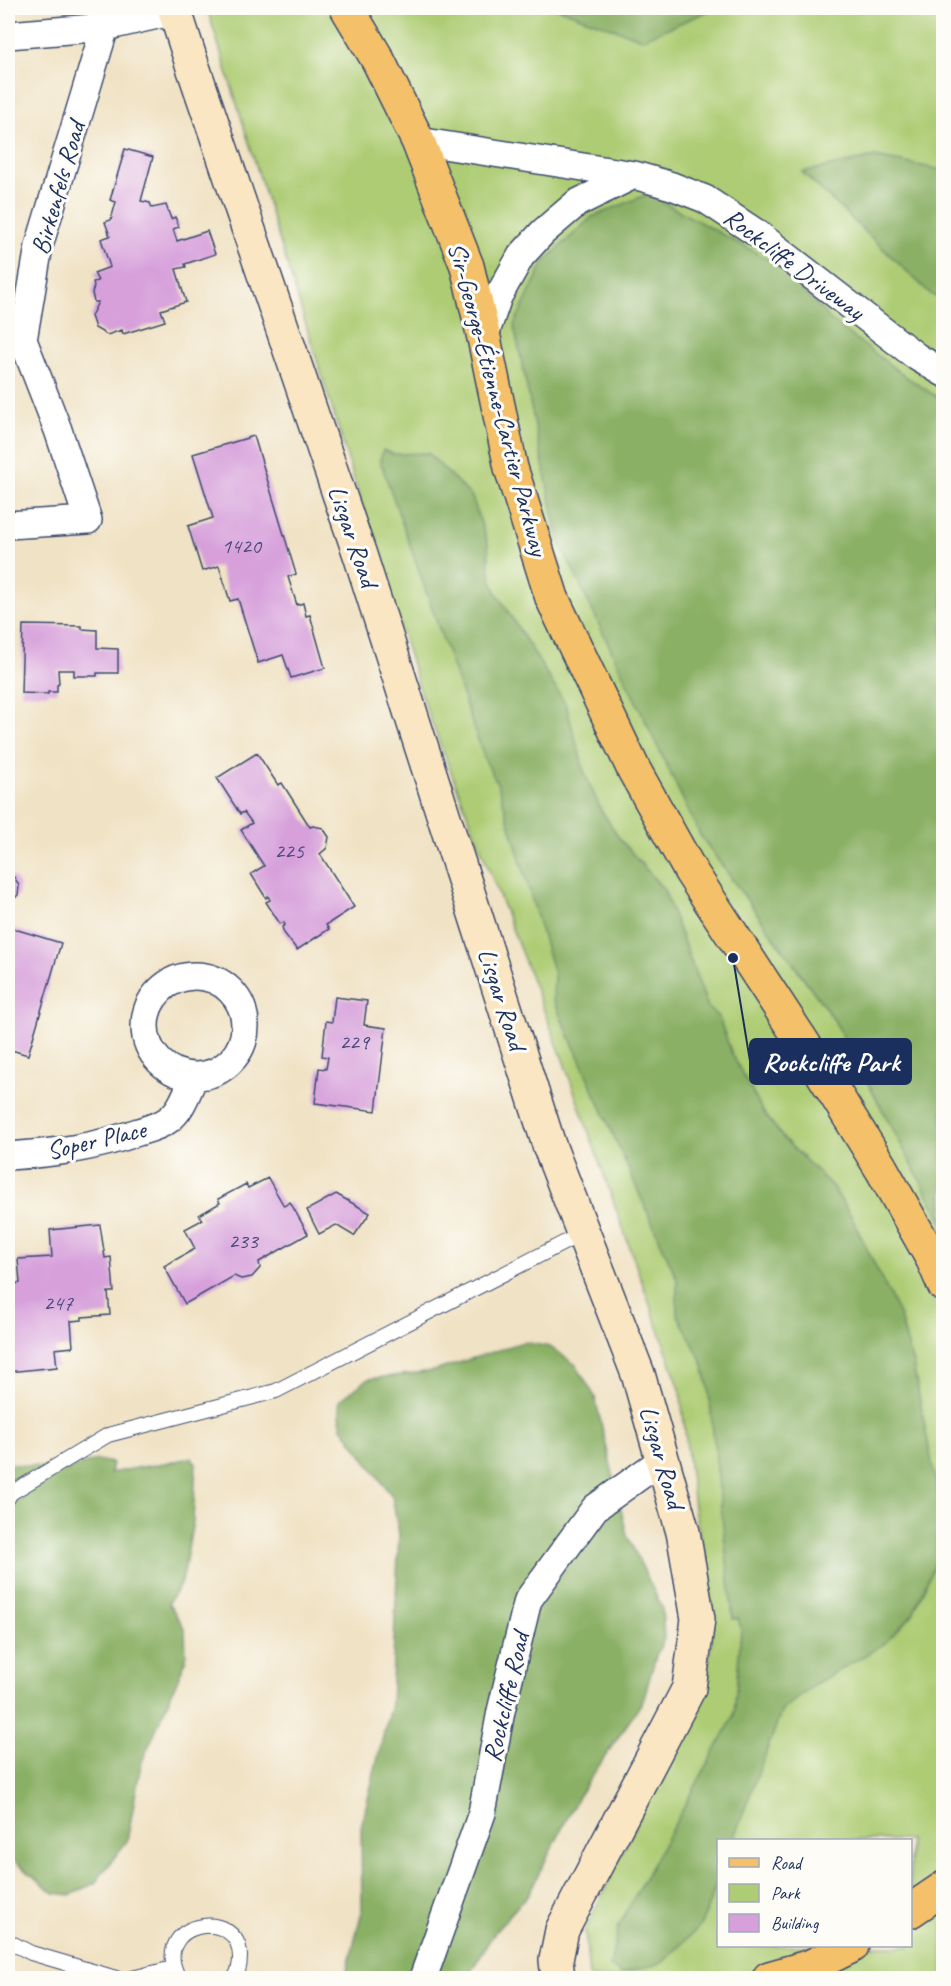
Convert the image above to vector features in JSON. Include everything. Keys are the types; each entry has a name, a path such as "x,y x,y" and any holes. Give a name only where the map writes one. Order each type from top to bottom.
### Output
{"main road":[{"name":"Sir-George-Étienne-Cartier Parkway","path":"347,8 378,60 418,141 467,266 511,468 552,598 634,770 691,873 815,1061 881,1168 933,1260 944,1285"},
{"path":"912,1910 944,1888"},
{"path":"769,1978 811,1966 850,1947"}],"street":[{"path":"8,35 105,27 175,9"},
{"name":"Lisgar Road","path":"175,9 360,555 549,1145 638,1374 683,1532 698,1619 689,1688 562,1930 556,1960 558,1978"},
{"name":"Birkenfels Road","path":"8,525 88,520 58,430 23,340 39,246 105,27"},
{"name":"Rockcliffe Driveway","path":"418,141 634,175 705,199 758,234 917,357 944,373"},
{"path":"484,338 498,297 521,256 577,203 634,175"},
{"name":"Soper Place","path":"8,1156 57,1153 117,1140 154,1127 169,1120 181,1107 194,1077"},
{"name":"Rockcliffe Road","path":"423,1978 482,1813 501,1711 528,1600 595,1508 662,1460"}],"lane":[{"path":"8,1498 12,1492 108,1435 276,1391 583,1233"},
{"path":"132,1978 176,1973 172,1957 174,1946 180,1937 188,1929 209,1924 220,1927 236,1941 240,1952 240,1963 234,1978"},
{"path":"8,1941 31,1953 116,1978"}],"green space":[{"path":"207,8 943,8 943,1978 590,1978 585,1931 699,1692 708,1663 713,1617 705,1554 695,1515 680,1389 562,1057 423,700"},
{"path":"556,8 716,8 642,39"},
{"path":"875,157 943,170 943,300 932,295 802,172"},
{"path":"648,194 779,265 831,320 902,374 943,401 943,1223 834,1020 700,835 559,541 514,325 544,262 592,217"},
{"path":"383,450 393,454 428,453 472,497 488,544 490,575 496,592 566,705 585,774 601,810 619,838 664,890 708,1007 719,1018 732,1054 762,1110 784,1139 832,1186 850,1214 899,1314 913,1364 939,1500 936,1560 913,1614 884,1644 817,1683 782,1710 733,1839 717,1839 717,1883 701,1925 662,1963 620,1974 610,1966 619,1925 734,1716 741,1630 738,1618 733,1619 708,1385 702,1362 677,1313 677,1279 553,999 554,974 498,785 485,760 380,460"},
{"path":"523,1342 550,1347 576,1365 595,1397 627,1535 662,1608 664,1638 656,1656 643,1701 579,1795 529,1893 494,1933 467,1978 345,1978 362,1911 361,1827 391,1704 399,1534 392,1496 341,1426 339,1401 368,1379 434,1371"},
{"path":"191,1458 196,1464 193,1521 182,1582 168,1603 185,1629 186,1660 141,1764 127,1841 95,1883 71,1895 54,1893 8,1856 8,1464 69,1469 97,1460 112,1463 110,1473"}],"building":[{"path":"125,149 153,157 141,201 150,203 152,208 166,205 171,219 175,217 179,227 173,229 177,241 207,231 215,254 176,269 186,302 161,310 165,321 123,334 122,330 107,335 95,328 91,316 98,302 94,302 93,282 98,281 94,273 110,267 101,239 110,236 105,222 111,220 116,202 110,200"},
{"path":"254,436 296,574 288,577 297,605 303,603 306,616 310,615 325,668 291,678 283,655 258,663 238,599 230,601 219,566 202,571 188,526 213,518 193,454"},
{"path":"23,625 82,626 82,629 97,630 97,648 118,649 118,673 74,676 74,670 58,670 57,692 21,693"},
{"path":"257,753 278,785 282,783 310,827 323,828 329,837 327,848 320,854 354,907 326,925 329,929 297,950 284,933 282,927 285,925 284,922 280,924 266,902 270,900 268,896 266,898 251,874 264,866 241,830 252,823 244,812 240,814 217,778"},
{"path":"8,874 15,878 19,886 18,895 8,903"},
{"path":"8,927 61,943 28,1055 8,1049"},
{"path":"335,997 367,1001 364,1025 386,1028 376,1111 315,1103 319,1068 326,1069 328,1057 322,1056 326,1021 332,1022"},
{"path":"268,1178 284,1206 290,1202 308,1234 259,1262 260,1268 252,1277 241,1279 234,1276 185,1304 164,1266 195,1249 185,1229 202,1220 199,1215 220,1203 218,1199 246,1184 248,1188"},
{"path":"336,1194 370,1213 354,1236 336,1225 319,1234 307,1210"},
{"path":"100,1225 105,1258 111,1257 114,1292 108,1292 110,1315 82,1317 82,1320 71,1321 73,1347 55,1349 57,1367 8,1372 8,1285 20,1283 18,1259 52,1257 50,1230"}],"place":[{"name":"Rockcliffe Park","path":"733,958"}]}
